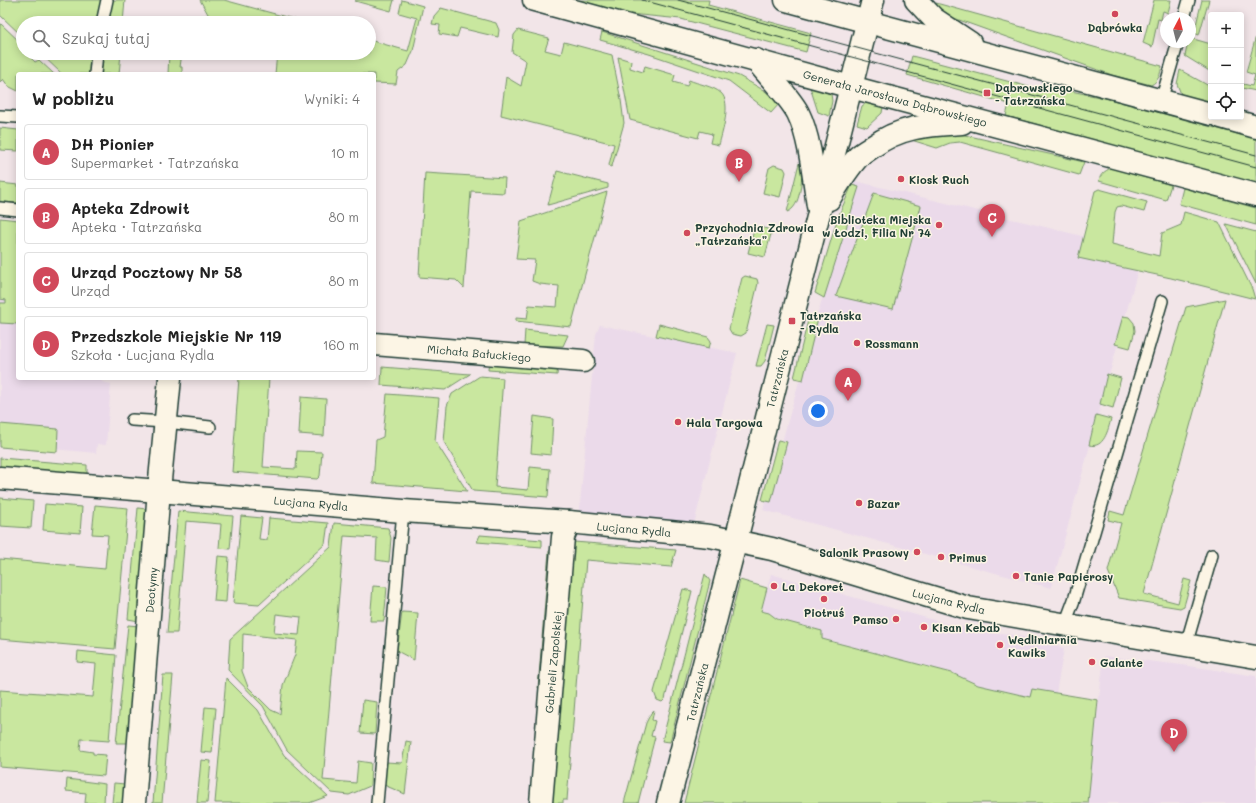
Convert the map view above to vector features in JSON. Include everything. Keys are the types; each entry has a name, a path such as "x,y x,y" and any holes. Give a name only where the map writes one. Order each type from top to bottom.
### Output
{"street":[{"name":"Generała Jarosława Dąbrowskiego","path":"534,0 980,122 1256,195"},
{"path":"786,0 867,23 1208,113"},
{"name":"Tatrzańska","path":"668,803 873,0"},
{"path":"916,0 934,20 990,55"},
{"path":"756,60 798,114 806,136 819,213"},
{"path":"1231,120 1256,127"},
{"path":"819,213 846,173 860,156 884,138 924,125 980,122"},
{"name":"Michała Bałuckiego","path":"376,344 583,361"},
{"name":"Deotymy","path":"134,803 159,490 170,380"},
{"name":"Lucjana Rydla","path":"0,478 404,511 569,522 710,536 736,540 772,549 961,607 1256,657"},
{"name":"Gabrieli Zapolskiej","path":"541,803 563,537 569,522"}],"lane":[{"path":"104,16 107,0"},
{"path":"1186,12 1189,0"},
{"path":"1162,102 1176,48"},
{"path":"95,72 96,60"},
{"path":"0,116 16,117"},
{"path":"0,208 16,210"},
{"path":"1065,624 1074,600 1162,302"},
{"path":"132,420 210,427"},
{"path":"377,803 404,511"},
{"path":"1186,645 1212,555"}],"shaded area":[{"path":"855,181 1086,237 1139,266 1051,588 763,510"},
{"path":"0,229 16,231 16,380 102,380 102,382 111,384 106,445 97,444 96,453 0,444"},
{"path":"600,325 737,353 694,524 579,514 596,334"},
{"path":"771,574 955,626 1049,641 1064,649 1056,693 1031,697 978,685 952,673 822,639 822,631 777,619 769,613 761,611"},
{"path":"1104,656 1182,665 1256,676 1256,803 1087,803"}],"green space":[{"path":"0,0 102,0 99,16 16,16 16,30 0,15"},
{"path":"113,0 125,0 124,16 109,16"},
{"path":"200,0 224,0 282,16 209,16"},
{"path":"394,0 391,11 355,1"},
{"path":"402,0 423,6 413,51 407,65 398,72 396,84 376,83 376,72 275,72 276,60 376,60 376,42 408,51 417,18 399,13"},
{"path":"577,0 709,0 708,5 811,33 806,52 681,19 630,14"},
{"path":"1154,0 1171,0 1168,12 1160,12 1160,20 1158,19 1152,47 1143,43"},
{"path":"1202,0 1209,0 1199,35 1196,34 1196,25"},
{"path":"936,3 1162,66 1160,74 1156,81 1151,85 1112,75 948,16 933,6"},
{"path":"441,8 496,23 499,30 498,37 460,28 457,37 439,34 440,25 432,24 434,16"},
{"path":"0,23 16,38 16,60 33,60 35,62 39,60 52,72 16,72 16,90 8,86 3,79 0,82"},
{"path":"518,30 549,38 545,50 561,54 564,42 612,55 624,123 612,166 610,167 609,165 614,144 501,115 506,77 521,86 526,61 512,52 514,35"},
{"path":"602,32 739,76 765,91 779,104 771,113 729,81 649,54 600,40"},
{"path":"1256,36 1256,91 1244,88 1244,84 1252,86 1255,75 1246,72"},
{"path":"1196,40 1208,43 1208,70 1185,56 1187,48 1196,48"},
{"path":"912,56 1037,89 1066,90 1109,99 1256,139 1256,184 1006,116 1009,104 907,75"},
{"path":"618,57 631,61 630,68 643,72 645,66 675,75 673,82 687,86 689,80 710,87 721,93 726,104 726,111 719,145 710,143 712,134 700,131 698,138 630,120"},
{"path":"47,60 92,60 91,72 60,72"},
{"path":"103,60 120,60 119,72 101,72"},
{"path":"169,60 181,60 180,67 182,67 182,72 168,72"},
{"path":"1180,70 1208,85 1208,102 1181,94 1177,84"},
{"path":"810,87 831,94 832,101 829,116 818,112"},
{"path":"866,103 883,107 882,113 867,127 857,124 862,106"},
{"path":"0,128 16,130 16,151 0,150"},
{"path":"956,133 1084,162 1079,175 960,142 950,143 937,148 905,138"},
{"path":"799,163 803,164 800,191 796,204 787,212"},
{"path":"774,165 784,168 786,172 780,197 763,193 769,168"},
{"path":"1111,168 1171,185 1166,200 1099,181 1100,176"},
{"path":"557,171 608,184 608,188 548,205"},
{"path":"425,173 505,178 504,193 471,191 464,288 456,280 419,277"},
{"path":"0,183 16,185 16,203 0,202"},
{"path":"852,185 859,187 824,298 815,293 838,217"},
{"path":"1183,188 1256,208 1256,225 1179,204"},
{"path":"1099,189 1147,202 1144,212 1121,206 1117,207 1115,212 1112,244 1159,256 1162,233 1181,225 1184,212 1219,222 1252,289 1255,299 1171,278 1078,258 1095,191"},
{"path":"607,192 571,327 516,321 516,318 527,319 529,305 557,307 559,286 540,284 532,281 535,260 516,259 521,221"},
{"path":"874,193 921,206 893,309 836,296"},
{"path":"0,218 16,220 16,324 0,323 0,303 6,303 6,300 0,299"},
{"path":"1226,224 1256,232 1256,284"},
{"path":"755,226 772,230 765,257 748,253"},
{"path":"745,276 757,279 758,283 746,333 741,336 732,334 729,329 742,278"},
{"path":"1225,299 1144,594 1178,603 1184,579 1191,581 1184,606 1180,608 1119,598 1108,571 1121,523 1108,520 1110,511 1124,515 1186,307"},
{"path":"809,316 818,318 803,380 794,378"},
{"path":"1123,316 1129,317 1134,323 1135,331 1130,348 1115,344"},
{"path":"659,324 708,337 711,341 709,348 656,336"},
{"path":"767,324 774,325 765,361 761,366 756,366"},
{"path":"525,330 568,335 563,346 524,345"},
{"path":"489,358 558,365 557,375 488,370"},
{"path":"382,367 470,374 445,390 381,385"},
{"path":"1107,374 1121,378 1113,408 1100,404"},
{"path":"480,376 503,378 495,487 528,490 530,467 550,469 548,497 473,491 444,442 447,406 452,394"},
{"path":"239,380 269,380 263,467 296,469 297,451 322,452 320,476 317,479 232,472"},
{"path":"387,394 439,398 435,441 467,491 373,483 376,440 383,437"},
{"path":"301,397 326,399 324,436 299,434"},
{"path":"1096,415 1111,419 1107,433 1102,441 1098,444 1089,445"},
{"path":"534,416 553,419 551,455 531,453"},
{"path":"0,424 58,429 57,452 0,447"},
{"path":"778,440 787,442 771,502 762,500"},
{"path":"0,458 87,465 87,476 0,469"},
{"path":"0,498 33,501 31,528 0,526"},
{"path":"45,504 82,507 80,533 43,530"},
{"path":"95,505 128,508 115,649 0,639 0,559 105,569 108,535 92,534"},
{"path":"138,508 146,509 148,513 139,621 128,619"},
{"path":"178,511 233,516 230,549 219,548 221,524 186,521 177,633 167,633"},
{"path":"241,516 262,518 259,539 267,540 269,518 328,523 325,544 259,605 233,603"},
{"path":"334,523 388,528 391,538 389,562 376,560 377,538 344,536 323,780 356,783 358,761 371,763 370,786 349,795 332,793 287,750 263,706 228,670 230,639 331,547","holes":["276,614 301,617 299,635 274,633","243,634 297,640 295,655 283,685 280,714 271,710 248,687 242,671"]},
{"path":"480,535 542,540 542,547 477,542"},
{"path":"574,542 676,550 671,567 586,560 567,800 563,800 563,803 551,803"},
{"path":"549,551 556,551 544,689 538,688"},
{"path":"218,556 229,557 226,602 214,601"},
{"path":"705,574 710,581 670,742 662,741"},
{"path":"740,580 767,588 761,611 769,613 777,619 822,631 822,639 952,673 978,685 1030,697 1032,689 1098,700 1088,803 684,803"},
{"path":"373,586 387,587 384,621 370,621"},
{"path":"683,589 692,591 665,699 662,702 657,700 654,692"},
{"path":"402,612 418,613 414,660 397,651"},
{"path":"128,625 139,626 128,743 116,743"},
{"path":"78,651 116,655 109,741 81,739 80,750 93,752 93,754 106,755 104,776 0,767 0,690 93,697 96,664 77,662"},
{"path":"163,675 173,675 162,803 153,803"},
{"path":"226,678 258,710 284,755 328,796 309,803 215,803"},
{"path":"363,700 377,702 375,734 360,733"},
{"path":"205,707 216,708 212,753 201,752"},
{"path":"654,710 652,720 655,721 651,736 655,737 638,803 624,803 646,723"},
{"path":"406,741 411,742 405,794 384,785 386,762 402,763"},
{"path":"201,760 211,761 207,803 197,803"},
{"path":"67,779 105,784 104,803 85,803 86,793 66,791"},
{"path":"114,783 125,784 123,803 112,803"}],"tram line":[{"path":"642,0 1256,167"},
{"path":"678,0 1256,155"}],"place":[{"name":"Dąbrówka","path":"1115,14"},
{"name":"Dąbrowskiego - Tatrzańska","path":"987,93"},
{"name":"Kiosk Ruch","path":"901,179"},
{"name":"Apteka Zdrowit","path":"739,182"},
{"name":"Biblioteka Miejska w Łodzi, Filia Nr 74","path":"939,225"},
{"name":"Przychodnia Zdrowia „Tatrzańska”","path":"687,233"},
{"name":"Urząd Pocztowy Nr 58","path":"992,237"},
{"name":"Tatrzańska - Rydla","path":"792,321"},
{"name":"Rossmann","path":"857,343"},
{"name":"DH Pionier","path":"848,401"},
{"name":"Hala Targowa","path":"678,422"},
{"name":"Bazar","path":"859,503"},
{"name":"Salonik Prasowy","path":"917,552"},
{"name":"Primus","path":"941,557"},
{"name":"Tanie Papierosy","path":"1016,576"},
{"name":"La Dekoret","path":"774,586"},
{"name":"Piotruś","path":"824,599"},
{"name":"Pamso","path":"896,619"},
{"name":"Kisan Kebab","path":"924,627"},
{"name":"Wędliniarnia Kawiks","path":"1000,645"},
{"name":"Galante","path":"1092,662"},
{"name":"Przedszkole Miejskie Nr 119","path":"1174,752"}]}
